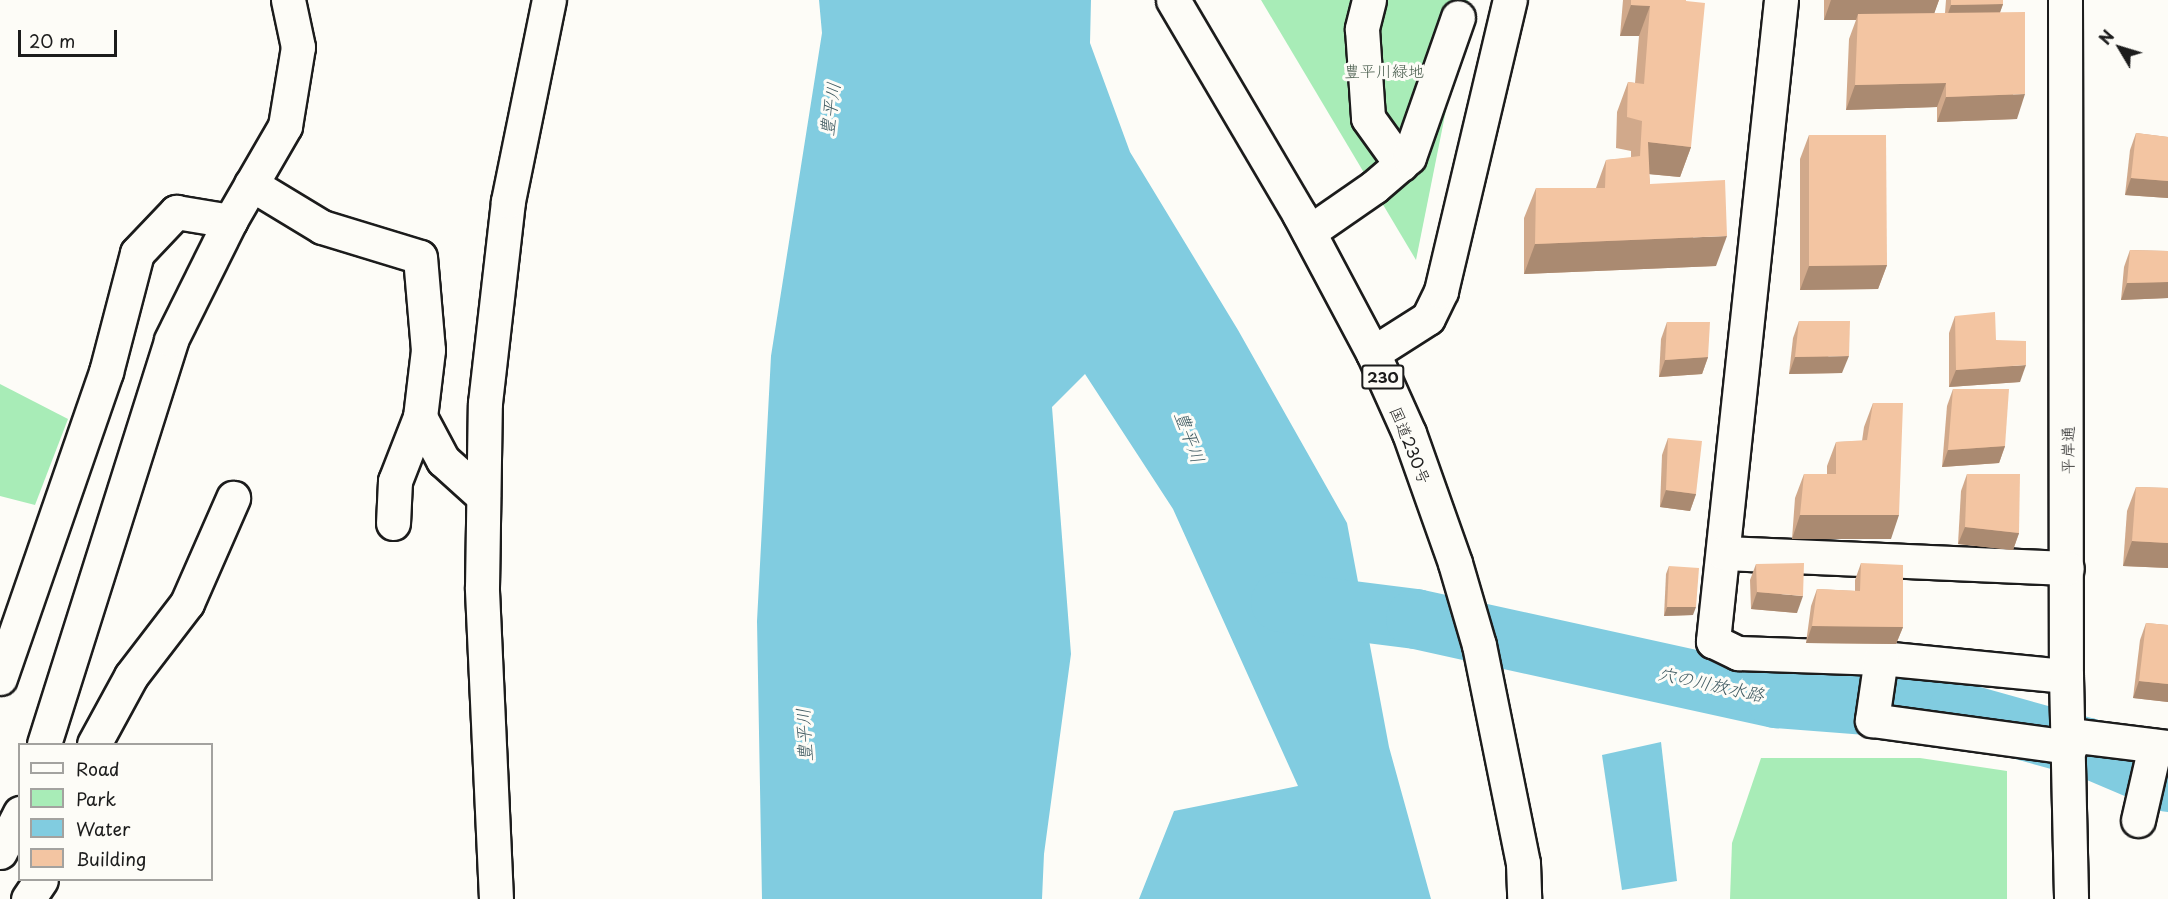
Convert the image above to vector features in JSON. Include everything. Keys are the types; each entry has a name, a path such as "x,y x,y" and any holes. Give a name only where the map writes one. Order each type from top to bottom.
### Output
{"main road":[{"path":"44,743 171,340 230,221 285,126 298,47 288,0"},
{"path":"496,899 482,587 485,403 508,201 549,0"},
{"name":"国道230号","path":"1173,0 1291,200 1373,353 1409,433 1455,563 1497,727 1523,863 1524,899"},
{"path":"1369,0 1362,29 1368,118 1401,164"},
{"path":"1373,353 1428,318 1441,291 1510,0"},
{"path":"1781,0 1713,641 1738,653 1881,658 2066,686"},
{"name":"平岸通","path":"2065,0 2066,686 2070,753 2071,899"},
{"path":"1308,232 1409,157 1458,17"},
{"path":"251,184 322,227 420,256 428,350 420,417 395,481 393,523"},
{"path":"0,678 106,372 137,253 176,212 230,221"},
{"path":"420,417 443,460 483,496"},
{"path":"95,743 131,676 187,603 233,498"},
{"path":"1724,553 2067,568"},
{"path":"1881,658 1872,720 2070,753 2157,750 2138,820"},
{"path":"0,852 18,817"},
{"path":"28,899 39,881"}],"green space":[{"name":"豊平川緑地","path":"1261,0 1468,0 1416,260"},
{"path":"0,384 68,419 35,505 0,496"},
{"path":"1761,758 1920,758 2007,771 2007,899 1730,899 1732,843"}],"water":[{"name":"豊平川","path":"819,0 1091,0 1090,43 1130,152 1238,330 1347,523 1389,747 1431,899 1139,899 1174,811 1298,786 1173,509 1085,374 1052,407 1071,654 1044,854 1042,899 762,899 757,621 771,356 822,33"},
{"path":"1661,742 1677,881 1622,890 1602,755"}],"building":[{"path":"1631,0 1686,0 1705,3 1691,147 1648,142 1650,184 1725,180 1727,236 1535,244 1536,188 1605,188 1606,160 1640,156 1642,121 1627,117 1628,82 1644,84 1650,6 1631,5"},
{"path":"1951,0 2003,0 2003,4 1951,5"},
{"path":"2025,12 2025,94 1946,97 1946,83 1855,85 1858,14"},
{"path":"2136,133 2168,137 2168,181 2131,178"},
{"path":"1809,135 1886,135 1887,265 1809,266"},
{"path":"2130,250 2168,251 2168,282 2127,283"},
{"path":"1995,312 1996,340 2026,341 2026,365 1956,370 1955,316"},
{"path":"1799,321 1850,321 1849,356 1795,357"},
{"path":"1667,322 1710,322 1708,357 1665,360"},
{"path":"1953,389 2009,389 2005,446 1948,450"},
{"path":"1873,403 1903,403 1899,515 1800,515 1804,474 1836,474 1836,442 1867,440"},
{"path":"1668,438 1702,441 1696,494 1666,490"},
{"path":"1967,474 2020,474 2019,533 1965,527"},
{"path":"2136,487 2168,488 2168,543 2132,541"},
{"path":"1804,563 1803,596 1757,592 1756,564"},
{"path":"1861,563 1903,565 1903,627 1812,626 1817,589 1860,591"},
{"path":"1669,566 1699,568 1696,607 1667,607"},
{"path":"2146,623 2168,625 2168,684 2139,681"}],"waterway":[{"name":"穴の川放水路","path":"1281,602 1416,619 1776,698 1958,712 2088,748 2168,782"}]}
